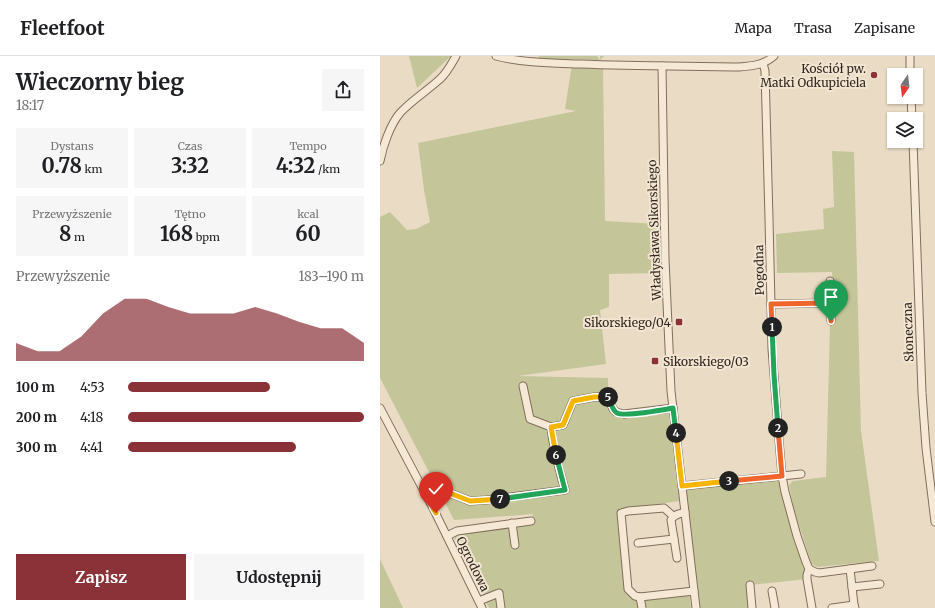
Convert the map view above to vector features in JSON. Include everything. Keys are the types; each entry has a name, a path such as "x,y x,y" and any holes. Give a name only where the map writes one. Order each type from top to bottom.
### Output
{"street":[{"path":"380,161 388,133 400,114 442,78 456,56"},
{"path":"496,56 519,60 539,59 607,65 739,67 754,66 763,63 774,56"},
{"path":"910,56 910,68"},
{"name":"Pogodna","path":"763,63 765,71 774,375 782,476 798,536 809,569"},
{"name":"Władysława Sikorskiego","path":"662,66 665,259 671,391 696,608"},
{"name":"Słoneczna","path":"913,148 922,393 926,448 935,522"},
{"path":"830,281 831,321"},
{"path":"771,304 830,303"},
{"path":"523,386 530,419 551,427 563,425 573,401 594,397 608,397 613,409 616,412 624,414 673,408"},
{"name":"Ogrodowa","path":"380,408 433,508 482,608"},
{"path":"433,508 438,497 447,492 470,501 478,501 565,490 558,466 551,427"},
{"path":"682,486 801,474"},
{"path":"673,516 664,508 621,513 628,589 635,596 640,597 694,591"},
{"path":"673,516 685,512"},
{"path":"673,516 671,520 677,558"},
{"path":"447,536 457,531 531,521"},
{"path":"512,523 515,545"},
{"path":"638,543 674,539"},
{"path":"812,608 807,579 809,569 819,573 872,566"},
{"path":"832,608 855,607 850,569"},
{"path":"852,587 880,584"},
{"path":"750,585 752,608"},
{"path":"772,591 775,608"},
{"path":"479,601 499,594 501,608"},
{"path":"640,597 642,608"}],"green space":[{"path":"409,56 451,56 417,88"},
{"path":"539,56 597,56 600,60 570,59 573,64 603,65 605,221 658,224 658,273 609,274 609,307 600,310 606,364 518,376 608,378 608,397 616,412 668,409 679,501 617,510 628,511 625,512 628,589 635,596 689,592 691,608 489,608 452,533 531,521 533,514 454,520 380,378 380,217 390,212 407,230 416,229 430,222 418,143 576,111 565,109 572,64 538,62"},
{"path":"832,151 854,152 861,431 879,561 817,567 811,563 793,506 789,485 793,481 826,477 830,325 835,324 832,272 777,273 776,234 824,229 823,209 834,207"},
{"path":"782,476 806,563 807,579 750,585 752,608 696,608 682,486"},
{"path":"380,559 403,608 380,608"}],"place":[{"name":"Kościół pw. Matki Odkupiciela","path":"874,75"},
{"name":"Sikorskiego/04","path":"679,322"},
{"name":"Sikorskiego/03","path":"655,361"}],"route":[{"path":"436,513 433,508 438,497 447,492 470,501 565,490 551,427 563,425 573,401 594,397 608,397 613,409 618,413 624,414 673,408 682,486 782,476 772,349 771,304 830,303 831,321"}]}
